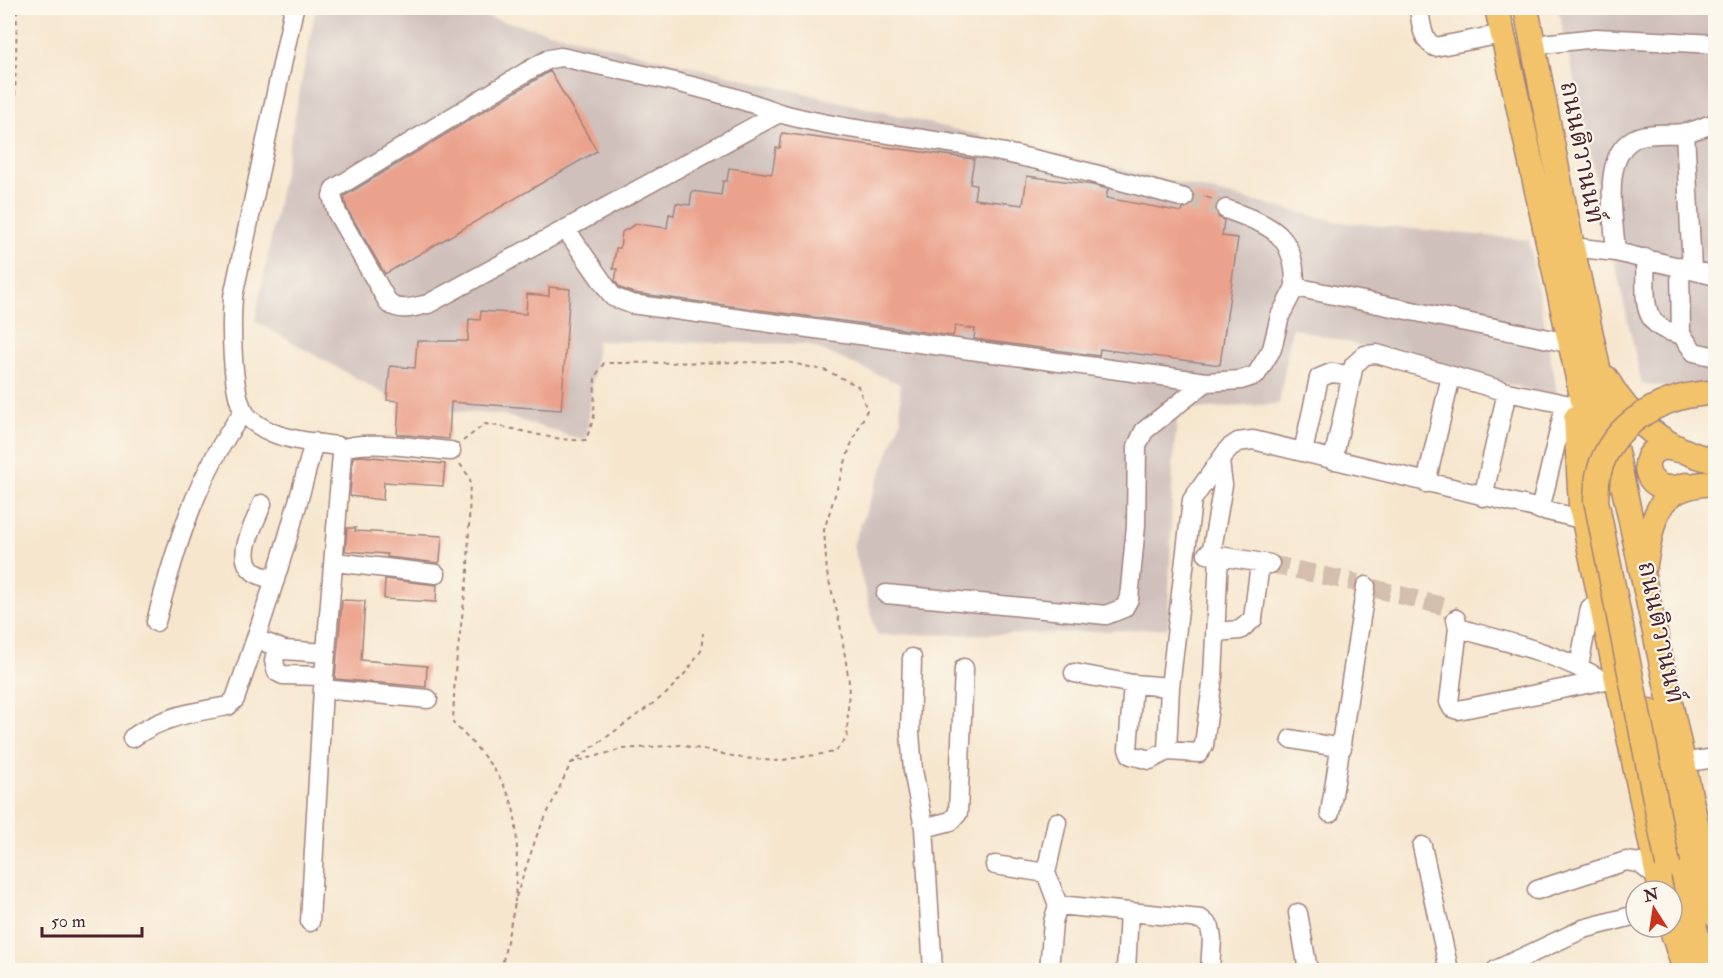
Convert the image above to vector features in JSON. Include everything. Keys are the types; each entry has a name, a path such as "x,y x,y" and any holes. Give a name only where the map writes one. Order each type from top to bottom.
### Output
{"main road":[{"name":"ถนนติวานนท์","path":"1497,8 1563,305 1703,970"},
{"name":"ถนนติวานนท์","path":"1526,8 1572,247 1716,916"},
{"name":"ถนนติวานนท์","path":"1563,305 1568,343 1570,406 1584,520 1609,679 1663,878"},
{"path":"1596,360 1615,395 1627,410 1643,426 1678,450"},
{"path":"1703,970 1682,915 1663,878 1596,500 1599,472 1614,442 1629,424 1647,411 1671,399 1697,393 1716,393"},
{"path":"1716,461 1664,446 1650,454 1647,469 1655,485 1665,489 1689,484 1716,483"},
{"path":"1642,577 1656,513 1662,503 1689,484"},
{"name":"ถนนติวานนท์","path":"1653,624 1705,759 1716,852"},
{"path":"1675,939 1684,970"}],"street":[{"path":"294,8 233,297 233,351 244,411 259,426 274,434 341,449 348,446 370,446 451,451"},
{"path":"1419,8 1424,33 1435,47 1503,34"},
{"path":"1533,45 1596,38 1716,44"},
{"path":"779,113 567,231 428,304 398,309 389,304 337,213 332,192 526,72 549,59 561,57 719,93 822,125 968,146 1050,163 1184,198"},
{"path":"1616,252 1612,192 1614,162 1619,152 1639,137 1685,132 1716,123"},
{"path":"1685,132 1686,267 1682,334 1694,352 1716,357"},
{"path":"567,231 613,297 632,304 1206,382 1241,380 1256,375 1272,349 1280,316 1295,287 1295,265 1291,251 1280,237 1266,224 1226,209"},
{"path":"1572,247 1616,252 1716,276"},
{"path":"1645,258 1649,317 1660,330 1682,334"},
{"path":"1295,287 1568,343"},
{"path":"1333,460 1351,375 1359,359 1377,354 1507,392 1570,406 1540,510"},
{"path":"1303,452 1319,378 1331,372 1351,375"},
{"path":"1426,483 1451,376"},
{"path":"886,594 1106,615 1124,608 1130,599 1137,446 1144,431 1206,382"},
{"path":"1483,497 1507,392"},
{"path":"156,622 181,532 226,435 244,411"},
{"path":"1167,751 1170,687 1192,500 1229,448 1238,442 1253,440 1584,520"},
{"path":"132,738 150,725 167,718 228,706 235,699 257,639 314,442"},
{"path":"310,922 341,449"},
{"path":"1133,684 1128,749 1131,755 1150,760 1167,751 1199,753 1204,745 1215,632 1215,556 1223,485 1220,462"},
{"path":"262,504 245,549 247,563 254,572 275,580"},
{"path":"1185,550 1265,564 1253,619 1240,630 1215,632"},
{"path":"334,562 436,574"},
{"path":"1330,813 1342,748 1365,586"},
{"path":"1579,666 1590,608"},
{"path":"1457,624 1552,655 1609,679 1458,710 1452,708 1449,702 1457,624"},
{"path":"257,639 277,647 326,653"},
{"path":"277,647 274,661 278,672 283,675 428,699"},
{"path":"912,658 909,733 913,770 924,828 933,970"},
{"path":"924,828 951,820 958,813 964,668"},
{"path":"1074,673 1133,684 1170,687"},
{"path":"1291,739 1342,748"},
{"path":"1048,970 1053,922 1058,905 1046,873 1057,822"},
{"path":"1422,846 1449,970"},
{"path":"1538,890 1626,861 1639,863 1663,878"},
{"path":"995,865 1046,873"},
{"path":"1058,905 1201,920 1210,927 1212,939 1210,970"},
{"path":"1126,970 1129,912"},
{"path":"1298,913 1308,970"},
{"path":"1496,970 1583,929 1624,918"}],"path":[{"path":"8,194 14,148 17,8"},
{"path":"515,902 517,849 510,798 484,754 453,723 455,672 468,571 470,478 451,451 485,424 518,428 568,441 586,440 594,417 595,377 604,363 787,362 827,371 858,386 867,410 850,447 824,530 827,573 840,624 849,682 847,738 835,753 776,761 742,759 681,745 622,749 571,763"},
{"path":"501,970 515,902 537,835 571,763 666,694 688,670 700,651 703,633"}],"shaded area":[{"path":"316,8 449,8 1340,222 1529,240 1558,397 1292,328 1279,404 1178,410 1173,463 1168,628 1035,634 877,635 853,545 901,420 900,384 807,344 597,341 586,441 504,415 409,408 255,321"},
{"path":"1558,8 1715,8 1715,392 1642,384"}],"building":[{"path":"550,71 597,151 385,274 347,209 344,196"},
{"path":"782,133 974,159 970,184 976,185 974,199 1023,205 1027,176 1093,185 1108,189 1106,198 1182,212 1183,209 1192,206 1194,193 1218,201 1215,210 1218,217 1224,220 1222,236 1238,238 1220,365 1100,349 1099,356 974,339 975,329 955,326 953,336 634,293 620,288 615,281 617,269 613,269 616,248 620,248 622,232 636,224 667,228 669,214 674,215 676,203 690,205 692,191 721,195 723,181 727,181 729,168 772,174 776,148 780,148"},
{"path":"549,287 570,289 561,410 451,402 449,439 397,434 399,401 387,400 390,366 415,368 417,341 468,341 469,319 480,320 481,311 526,314 527,294 549,296"},
{"path":"353,457 445,464 443,486 384,482 383,500 350,496"},
{"path":"347,528 356,528 355,531 442,536 439,563 387,557 387,554 345,551"},
{"path":"385,579 437,585 436,602 384,599"},
{"path":"342,600 365,601 361,660 427,666 426,687 335,679"}],"tunnel":[{"path":"1184,198 1226,209"},
{"path":"1270,564 1357,583"},
{"path":"1373,588 1446,607 1456,619"}]}
